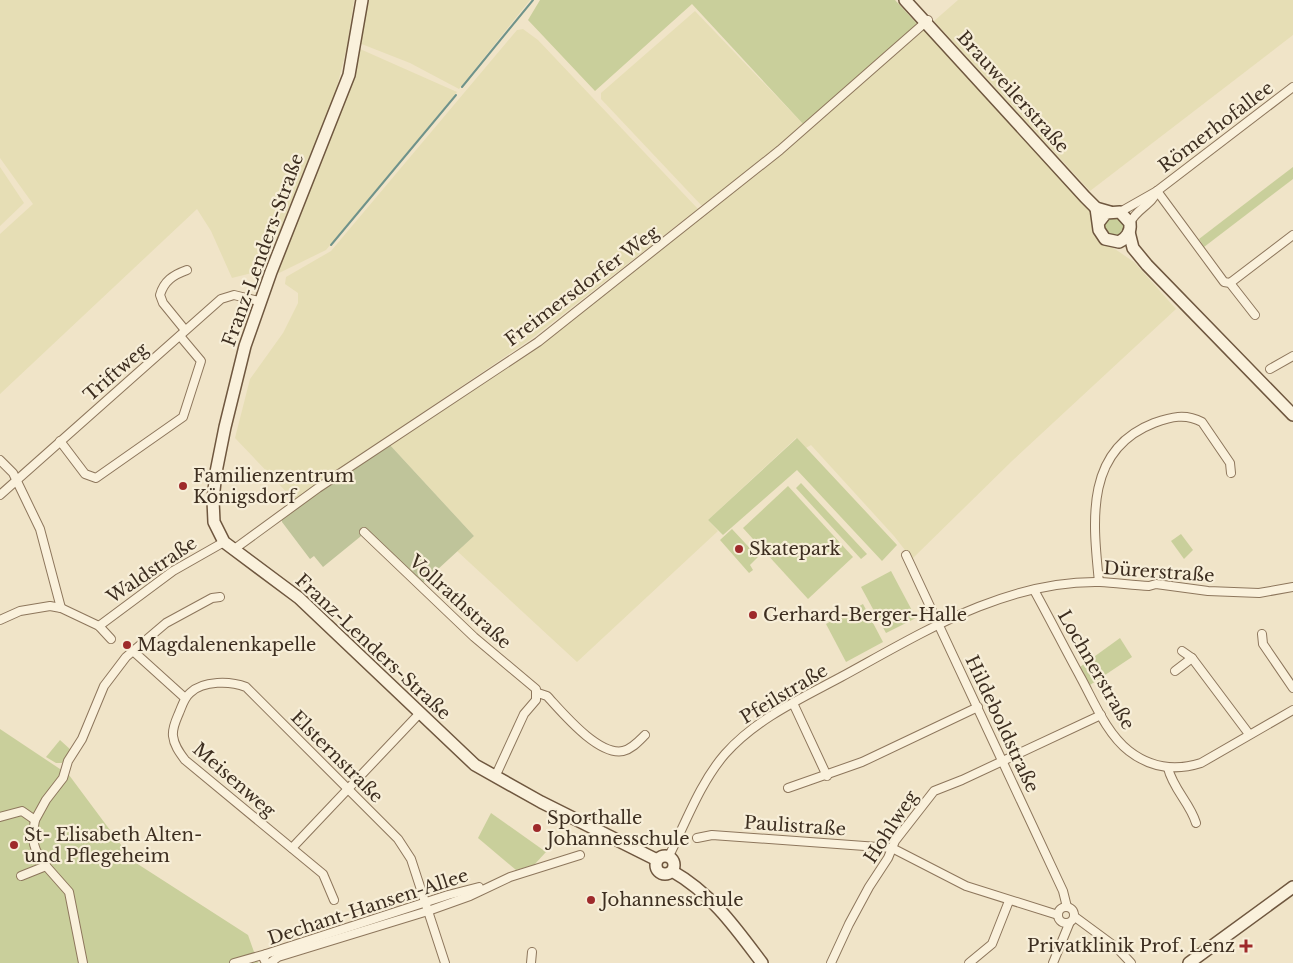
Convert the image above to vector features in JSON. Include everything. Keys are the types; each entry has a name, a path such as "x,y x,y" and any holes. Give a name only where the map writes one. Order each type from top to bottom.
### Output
{"street":[{"name":"Franz-Lenders-Straße","path":"362,0 349,75 259,301 235,382 216,472 212,514 217,531 224,542 233,550 299,598 460,754 494,778 657,860"},
{"name":"Brauweilerstraße","path":"905,0 927,21 1096,208"},
{"name":"Freimersdorfer Weg","path":"233,550 318,488 538,342 780,150 927,21"},
{"name":"Römerhofallee","path":"1115,212 1157,191 1293,87"},
{"path":"1157,191 1224,282 1230,284 1255,315"},
{"name":"Römerhofallee","path":"1129,227 1135,213 1153,199 1157,191"},
{"path":"1133,248 1129,227 1115,212 1096,208 1099,230 1105,239 1133,248 1293,415"},
{"path":"1099,222 1103,216 1115,212"},
{"path":"1119,242 1125,238 1129,227"},
{"path":"1230,284 1293,236"},
{"path":"60,441 84,474 96,478 183,417 201,361 163,303 160,295 168,279 187,270"},
{"name":"Triftweg","path":"0,495 15,479 226,296 244,296 259,301"},
{"path":"1270,369 1293,356"},
{"path":"1099,582 1094,520 1096,492 1110,460 1132,436 1142,428 1164,419 1187,416 1202,422 1230,463 1231,473"},
{"path":"0,460 10,470 40,529 61,608"},
{"name":"Vollrathstraße","path":"364,532 474,637 534,686 538,693 547,696 588,738 610,749 622,751 634,746 645,735"},
{"name":"Waldstraße","path":"99,626 173,570 224,542"},
{"name":"Hildeboldstraße","path":"906,555 1063,891 1067,907"},
{"name":"Dürerstraße","path":"939,623 981,606 1034,590 1099,582 1149,586 1156,584 1172,588 1259,593 1293,587"},
{"name":"Lochnerstraße","path":"1034,590 1101,715 1129,752 1155,765 1168,768 1186,768 1201,762 1293,710"},
{"path":"83,963 69,892 36,853 33,831 35,820 46,800 66,773 68,761 82,739 104,686 130,654 166,623 212,598 220,597"},
{"name":"Waldstraße","path":"0,620 37,607 61,608 99,626 111,639"},
{"name":"Pfeilstraße","path":"669,856 706,781 722,758 746,734 793,703 939,623"},
{"path":"1262,634 1263,644 1293,688"},
{"path":"120,650 130,654 185,698"},
{"path":"1182,651 1192,658 1249,734"},
{"path":"1175,670 1192,658"},
{"name":"Elsternstraße","path":"185,698 196,688 209,684 231,683 246,687 347,787 398,839 411,859 445,963"},
{"path":"494,778 524,714 536,700 538,693"},
{"name":"Meisenweg","path":"185,698 172,732 174,742 185,760 324,874 334,900"},
{"path":"793,703 827,776"},
{"path":"788,788 827,776 870,758 978,707"},
{"path":"292,848 347,787 419,714"},
{"name":"Hohlweg","path":"831,963 849,924 892,848 934,790 1003,761 1101,715"},
{"path":"1168,768 1171,779 1192,810 1196,823"},
{"path":"0,817 22,811 35,820"},
{"name":"Paulistraße","path":"697,838 712,835 892,848 966,886 1058,915 1061,922 1069,924"},
{"name":"Dechant-Hansen-Allee","path":"489,886 470,896 428,911 287,954 268,963 264,959 266,954 425,903 489,886 580,855"},
{"path":"664,855 669,856 674,862 672,871 667,874 661,873 656,866 657,860 664,855"},
{"path":"21,876 46,866"},
{"path":"672,871 688,880 717,905 762,963"},
{"path":"1189,963 1293,887"},
{"path":"969,963 992,944 1010,901"},
{"path":"1058,915 1060,910 1067,907 1072,909 1075,917 1117,948 1131,963"},
{"path":"1053,963 1069,924 1075,917"},
{"path":"531,963 532,952"},
{"path":"234,963 266,954"}],"shaded area":[{"path":"0,0 354,0 347,47 336,91 279,232 267,256 259,266 252,273 232,278 211,231 197,209 0,394 0,234 33,204 0,158"},
{"path":"367,0 530,0 459,89 410,63 359,43"},
{"path":"958,0 1293,0 1293,35 1090,191 934,21"},
{"path":"695,11 804,125 707,205 701,205 601,99 601,93"},
{"path":"523,29 538,40 698,209 531,339 294,500 235,438 250,379 283,333 298,303 298,293 285,284 286,277 331,251 517,30"},
{"path":"923,29 930,34 1093,212 1109,245 1134,262 1176,309 1012,461 912,559 894,536 811,445 806,448 796,438 708,520 718,531 577,662 457,551 474,536 389,444 537,346"},
{"path":"360,49 457,92 326,250 279,273 274,270 320,161"},
{"path":"0,167 24,203 0,226"}],"green space":[{"path":"540,0 895,0 918,25 804,125 692,4 595,91 528,20"},
{"path":"1293,167 1293,179 1204,247 1199,239"},
{"path":"1117,215 1125,225 1123,233 1111,238 1103,229 1104,220"},
{"path":"797,438 897,545 882,561 797,470 723,535 708,520"},
{"path":"389,444 474,536 424,582 418,582 366,532 323,567 314,556 310,559 282,522 282,518"},
{"path":"801,483 867,554 861,559 796,488"},
{"path":"788,486 853,557 808,599 743,528"},
{"name":"Skatepark","path":"732,529 758,557 750,565 753,570 749,573 720,540"},
{"path":"1181,534 1193,550 1184,559 1171,541"},
{"path":"891,571 916,618 886,633 861,587"},
{"path":"863,604 883,642 846,662 826,624"},
{"path":"1120,638 1132,657 1090,685 1080,667"},
{"path":"0,729 69,775 133,861 248,935 258,963 0,963"},
{"path":"60,740 72,751 62,763 56,763 46,757"},
{"path":"491,813 546,852 534,865 516,870 478,838"}],"waterway":[{"path":"462,87 533,0"},
{"path":"331,245 456,95"}],"place":[{"name":"Familienzentrum Königsdorf","path":"183,486"},
{"name":"Skatepark","path":"739,549"},
{"name":"Gerhard-Berger-Halle","path":"753,615"},
{"name":"Magdalenenkapelle","path":"127,645"},
{"name":"Sporthalle Johannesschule","path":"537,828"},
{"name":"St- Elisabeth Alten- und Pflegeheim","path":"14,845"},
{"name":"Johannesschule","path":"591,900"},
{"name":"Privatklinik Prof. Lenz","path":"1246,946"}]}
